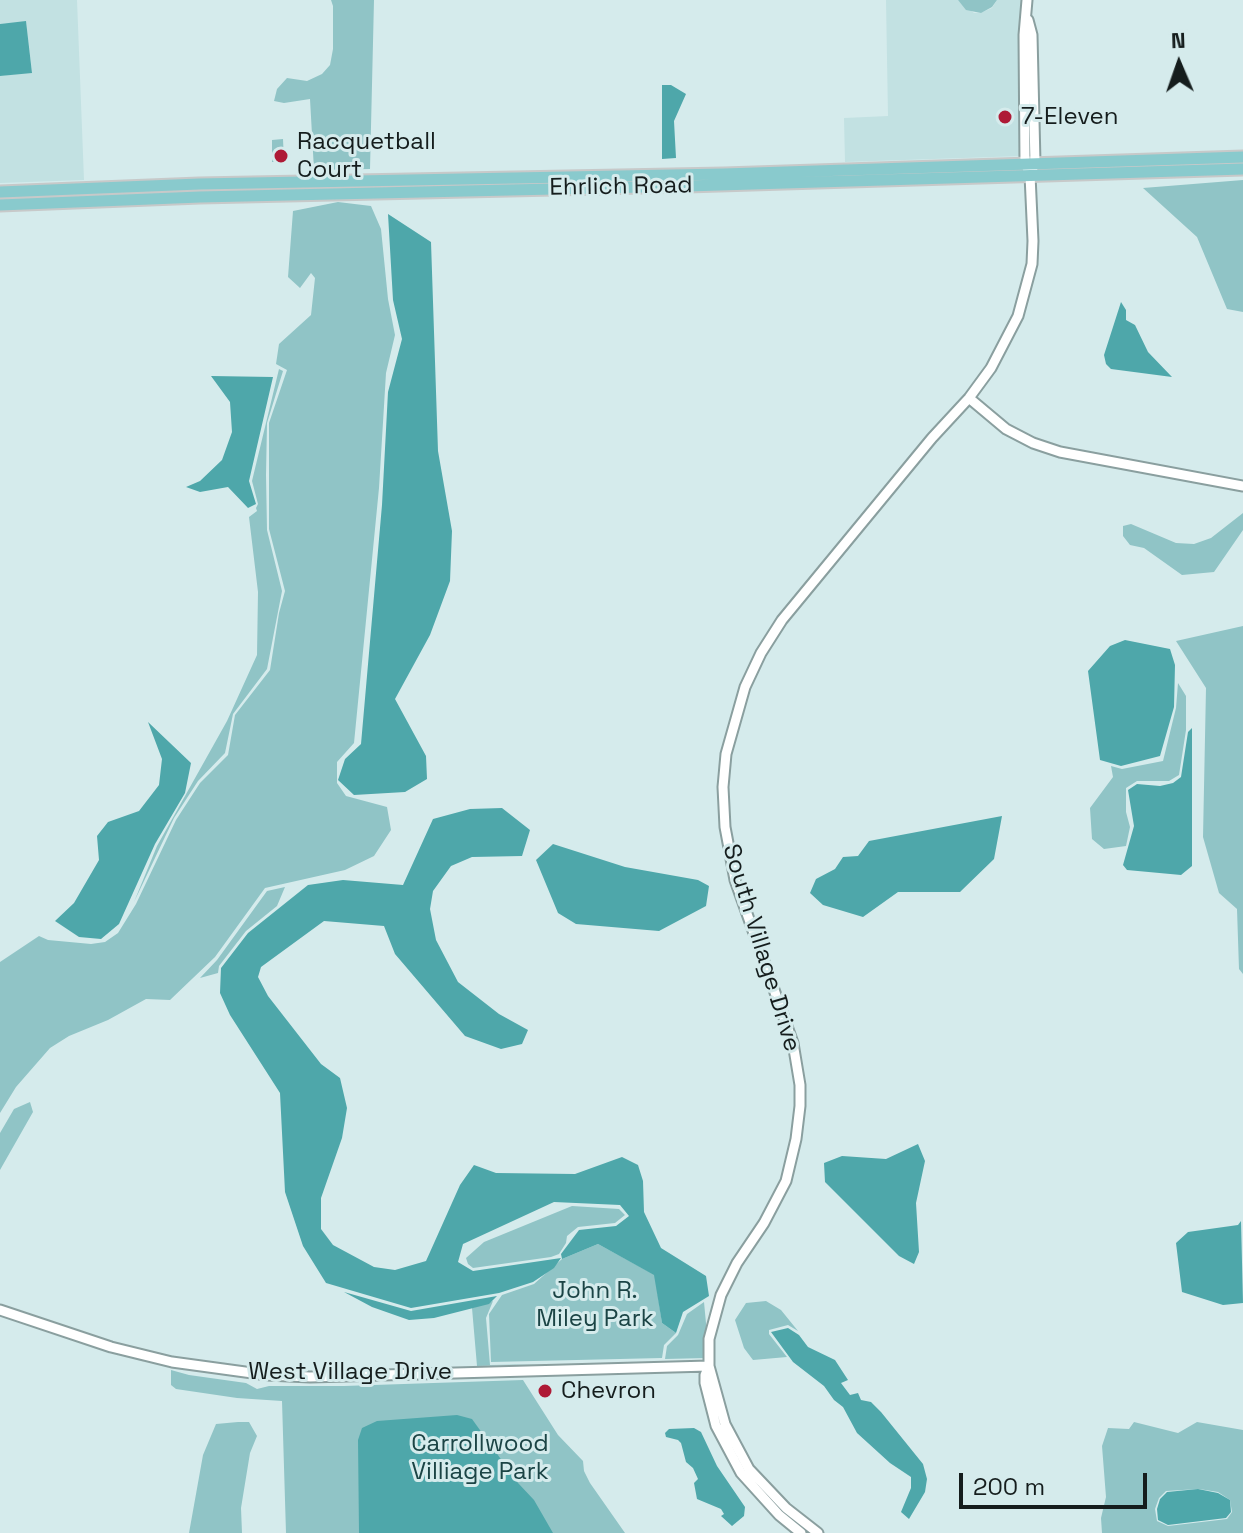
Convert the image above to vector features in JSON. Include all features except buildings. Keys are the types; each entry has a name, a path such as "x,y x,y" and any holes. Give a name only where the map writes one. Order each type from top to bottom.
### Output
{"main road":[{"name":"Ehrlich Road","path":"0,205 423,190 650,187 1243,157"},
{"name":"Ehrlich Road","path":"0,192 245,183 1030,167 1243,169"},
{"path":"650,187 669,180 719,178 724,174"}],"street":[{"name":"South Village Drive","path":"818,1533 786,1508 749,1469 725,1424 709,1366 709,1339 721,1295 786,1181 800,1106 793,1043 735,880 725,827 724,778 735,717 761,653 782,620 932,438 969,398 1002,351 1026,291 1033,241 1030,167 1032,35 1027,0"},
{"path":"969,398 1006,429 1047,447 1243,486"},
{"name":"West Village Drive","path":"0,1310 141,1355 213,1369 267,1375 310,1377 709,1366"},
{"name":"South Village Drive","path":"709,1366 705,1375 709,1403 725,1446 760,1496 801,1533"}],"shaded area":[{"path":"0,0 77,0 84,180 0,183 0,76 32,72 26,22 0,24"},
{"path":"886,0 958,0 974,13 980,13 992,8 997,0 1024,0 1022,156 845,162 844,118 888,116"},
{"path":"26,21 32,73 0,76 0,24"},
{"path":"662,85 671,85 686,94 674,121 676,158 662,159"},
{"path":"388,214 431,242 438,451 452,531 450,581 430,635 395,699 426,756 427,779 405,792 354,795 338,780 345,759 361,744 382,505 388,392 402,339 393,300"},
{"path":"1121,302 1126,310 1126,320 1135,325 1148,352 1172,377 1111,369 1106,364 1104,355"},
{"path":"211,376 273,377 249,481 256,504 248,508 228,487 200,492 186,487 200,481 222,460 232,432 230,402"},
{"path":"1125,640 1170,649 1175,665 1174,707 1160,756 1121,766 1100,760 1088,671 1110,646"},
{"path":"148,722 191,763 185,793 155,844 119,924 101,939 79,937 55,921 74,903 99,860 97,836 108,822 139,811 159,785 162,759"},
{"path":"1192,728 1192,866 1181,875 1127,870 1123,865 1134,826 1128,790 1137,784 1160,786 1173,783 1181,777 1188,732"},
{"path":"502,808 530,830 522,856 472,857 451,866 433,891 430,909 436,940 458,982 499,1014 528,1030 522,1044 501,1049 465,1036 395,954 384,926 324,921 261,967 258,977 268,996 321,1064 340,1078 347,1108 342,1138 321,1198 321,1229 333,1245 374,1267 395,1270 426,1261 460,1185 474,1165 496,1173 575,1174 622,1157 638,1165 643,1181 644,1212 661,1248 706,1276 709,1296 683,1312 676,1333 662,1323 654,1275 598,1244 562,1259 561,1254 579,1230 616,1226 629,1216 620,1205 554,1202 463,1244 458,1262 473,1271 561,1258 554,1268 533,1282 499,1293 411,1308 326,1283 303,1246 285,1192 280,1093 230,1015 220,993 221,968 248,933 308,885 343,880 403,885 433,819 470,809"},
{"path":"1002,816 994,859 960,892 898,892 863,917 823,905 810,893 816,879 835,869 843,857 858,856 869,841"},
{"path":"553,844 625,867 698,880 709,886 706,906 659,931 576,924 558,913 536,860"},
{"path":"918,1144 925,1161 916,1203 919,1252 914,1264 899,1256 825,1182 824,1163 842,1156 886,1159"},
{"path":"1241,1221 1243,1303 1223,1305 1182,1292 1176,1243 1188,1232 1238,1225"},
{"path":"344,1292 411,1311 497,1296 489,1304 434,1318 409,1320 372,1307"},
{"path":"788,1328 799,1335 808,1347 835,1360 848,1380 841,1383 850,1395 858,1393 861,1400 871,1402 923,1464 927,1479 925,1492 909,1519 901,1512 911,1488 911,1477 890,1463 857,1433 843,1407 824,1386 793,1362 771,1332"},
{"path":"457,1415 472,1419 534,1500 553,1533 359,1533 358,1440 362,1428 377,1421"},
{"path":"694,1428 701,1432 717,1466 745,1507 744,1516 732,1526 721,1516 724,1514 721,1509 697,1499 694,1483 698,1479 686,1462 681,1443 666,1437 665,1433 669,1429"},
{"path":"1198,1489 1218,1493 1230,1500 1231,1512 1226,1518 1168,1525 1158,1520 1160,1499 1167,1492"}],"green space":[{"path":"331,0 374,0 370,169 314,170 310,99 284,103 274,101 277,89 287,78 307,81 322,74 330,65 333,49"},
{"path":"958,0 997,0 981,13 966,10"},
{"path":"283,139 284,162 272,162 272,140"},
{"path":"1243,180 1243,312 1227,309 1197,237 1143,188"},
{"path":"338,202 371,206 381,229 395,335 386,373 379,488 354,743 337,762 337,783 346,796 387,807 391,830 374,856 345,870 265,888 215,957 170,1000 146,999 50,1048 16,1087 0,1113 0,962 39,936 48,940 91,944 105,942 118,933 136,904 176,820 200,783 228,755 235,715 270,670 285,591 269,529 269,423 287,370 276,364 279,344 311,315 315,278 311,273 300,288 288,277 293,211"},
{"path":"279,369 283,371 267,423 266,475 267,530 282,591 267,669 233,714 225,753 198,781 174,818 134,902 157,846 227,721 257,655 258,592 249,517 257,511 252,481"},
{"path":"1243,513 1243,530 1214,572 1182,575 1144,548 1130,545 1123,536 1123,526 1131,524 1176,543 1194,544 1211,538"},
{"path":"1243,626 1243,974 1239,969 1237,909 1219,893 1203,837 1206,688 1176,641"},
{"path":"1178,683 1186,696 1186,730 1179,775 1169,781 1137,781 1126,788 1126,812 1130,827 1126,846 1104,849 1092,839 1090,808 1113,777 1111,766 1122,769 1163,761 1176,708"},
{"path":"285,887 277,906 246,931 219,966 218,973 200,978 217,960 267,891"},
{"path":"30,1102 33,1112 0,1170 0,1133 14,1109"},
{"path":"572,1206 619,1209 625,1215 615,1223 578,1227 567,1236 559,1254 551,1257 473,1268 468,1264 466,1258 484,1242"},
{"name":"John R. Miley Park","path":"598,1244 655,1275 662,1323 676,1333 664,1345 662,1358 491,1362 489,1314 502,1295 534,1284 562,1259"},
{"path":"493,1301 486,1318 490,1365 552,1364 477,1366 472,1308"},
{"path":"766,1301 781,1310 798,1331 788,1325 769,1330 787,1357 753,1360 744,1348 735,1320 746,1303"},
{"path":"704,1302 706,1358 665,1359 667,1346 678,1335 687,1314"},
{"name":"Carrollwood Villiage Park","path":"171,1370 246,1383 257,1389 269,1386 523,1380 558,1435 583,1461 590,1483 625,1533 286,1533 282,1401 176,1389 171,1385"},
{"path":"249,1422 257,1436 250,1453 241,1508 242,1533 189,1533 203,1455 216,1424"},
{"path":"1134,1422 1178,1433 1197,1422 1243,1430 1243,1533 1102,1533 1101,1518 1106,1497 1102,1446 1108,1428 1129,1429","holes":["1199,1489 1218,1492 1230,1500 1232,1512 1227,1519 1168,1526 1157,1521 1155,1509 1166,1491"]}],"place":[{"name":"7-Eleven","path":"1005,117"},
{"name":"Racquetball Court","path":"281,156"},
{"name":"Chevron","path":"545,1391"}]}
